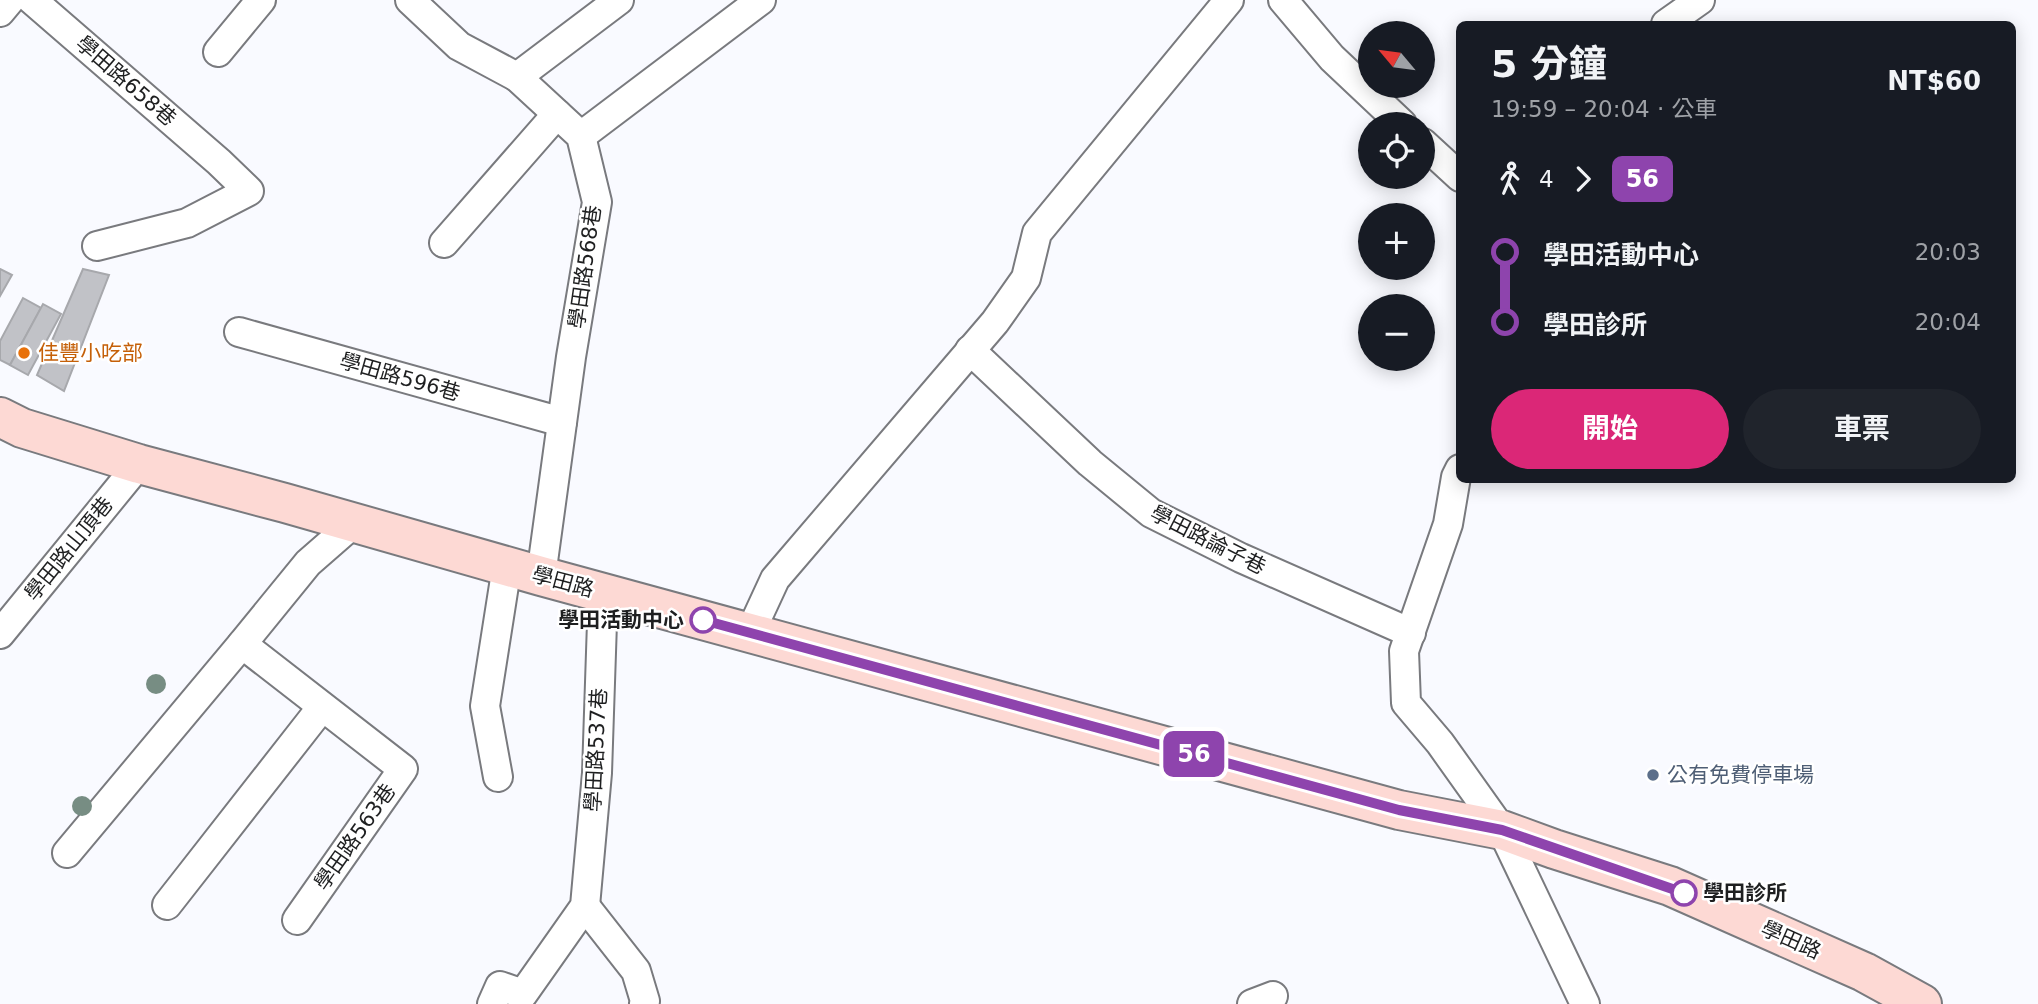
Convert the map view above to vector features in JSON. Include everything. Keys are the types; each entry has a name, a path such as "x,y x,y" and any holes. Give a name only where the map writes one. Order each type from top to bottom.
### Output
{"main road":[{"name":"學田路","path":"0,417 22,428 139,464 603,593 1399,810 1502,830 1670,886 1864,972 1922,1004"}],"street":[{"path":"0,12 10,0"},
{"name":"學田路658巷","path":"32,0 249,191 187,223 96,246"},
{"path":"218,52 261,0"},
{"path":"410,0 459,46 517,77 581,136 761,0"},
{"path":"517,77 619,0"},
{"path":"750,633 775,579 995,322 1026,278 1037,233 1229,0"},
{"path":"1283,0 1332,58 1389,112"},
{"path":"1670,21 1700,0"},
{"path":"444,243 557,114"},
{"name":"學田路568巷","path":"498,777 485,706 524,571 562,422 597,202 581,136"},
{"path":"1435,154 1456,173"},
{"name":"學田路596巷","path":"239,332 562,422"},
{"name":"學田路論子巷","path":"970,350 1090,463 1151,513 1241,558 1411,633"},
{"name":"學田路山頂巷","path":"0,634 139,464"},
{"path":"1456,477 1448,524 1404,651 1406,703 1440,743 1502,830 1585,1004"},
{"path":"67,853 308,564 355,522"},
{"name":"學田路537巷","path":"492,1004 500,986 523,994 585,906 597,774 603,593"},
{"name":"學田路563巷","path":"242,644 403,769 297,920"},
{"path":"167,905 323,707"},
{"path":"585,906 636,971 644,1004"}],"building":[{"path":"0,269 12,275 0,296"},
{"path":"83,269 109,275 64,391 37,375"},
{"path":"23,298 41,308 10,365 0,360 0,341"},
{"path":"43,304 61,314 28,375 10,365"}],"bus line":[{"name":"56","path":"703,620 1399,810 1502,830 1684,893"}],"place":[{"name":"佳豐小吃部","path":"24,353"},
{"name":"學田活動中心","path":"703,620"},
{"name":"公有免費停車場","path":"1653,775"},
{"name":"學田診所","path":"1684,893"}]}
